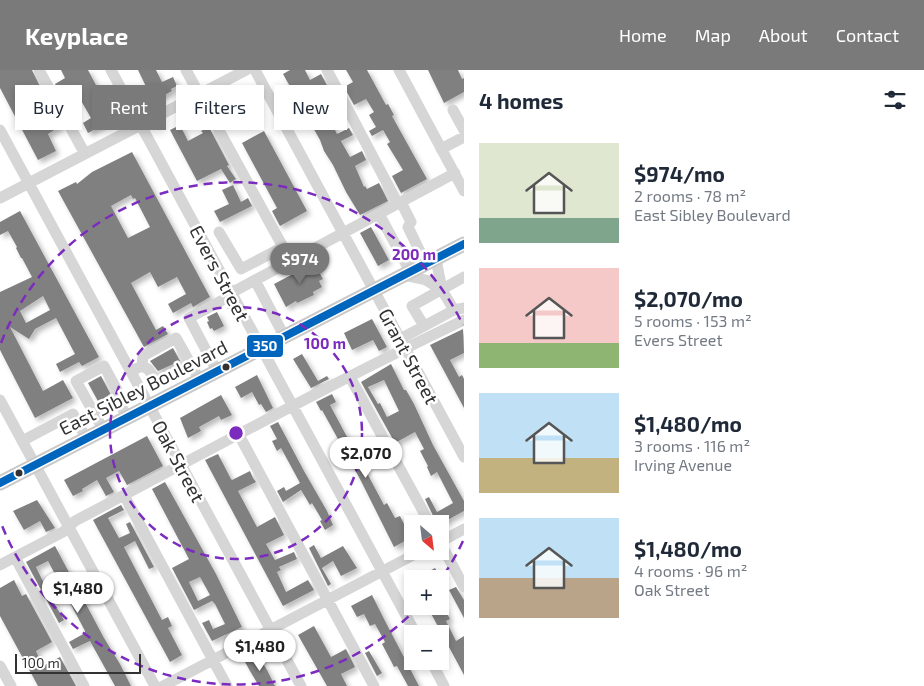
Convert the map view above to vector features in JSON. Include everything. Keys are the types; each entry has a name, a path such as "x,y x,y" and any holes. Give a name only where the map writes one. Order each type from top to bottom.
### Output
{"main road":[{"name":"East Sibley Boulevard","path":"0,483 464,244"}],"street":[{"path":"40,70 85,154"},
{"name":"Evers Street","path":"111,70 119,85"},
{"path":"186,70 195,85"},
{"path":"217,85 246,70"},
{"name":"Grant Street","path":"255,70 464,457"},
{"path":"327,70 411,222 408,227 431,261 442,290"},
{"path":"399,70 464,191"},
{"path":"453,110 464,130"},
{"name":"Oak Street","path":"0,130 301,686"},
{"path":"0,198 131,130"},
{"name":"Evers Street","path":"143,130 411,625"},
{"path":"219,232 241,269 283,247 220,130"},
{"path":"441,149 464,137"},
{"path":"217,371 189,318 255,280 455,173"},
{"path":"0,565 63,532 75,520 350,377 403,344 424,326 459,309 442,290 426,280 407,273 379,214"},
{"path":"424,326 412,306 464,277"},
{"path":"255,280 284,336"},
{"path":"403,344 464,320"},
{"path":"142,366 143,356 176,338 199,380"},
{"path":"142,366 148,369 155,379 165,377 190,364"},
{"path":"103,430 76,381 104,366 118,390 118,398 127,417"},
{"path":"132,371 142,366"},
{"path":"350,377 425,515"},
{"path":"1,403 154,686"},
{"path":"22,441 73,414 86,438"},
{"path":"239,435 374,686"},
{"path":"124,495 228,686"},
{"path":"449,537 464,529"},
{"path":"15,557 84,686"},
{"path":"449,559 464,587"},
{"path":"163,686 404,560"},
{"path":"0,666 11,686"},
{"path":"436,670 444,686"}],"building":[{"path":"0,70 32,70 39,85 15,85 15,116 0,88"},
{"path":"61,70 88,70 96,85 92,85 92,130 94,130 88,133 83,123 91,118 82,102 82,85 56,85 65,78"},
{"path":"138,70 156,70 162,82 173,77 177,85 171,89 172,91 166,94 166,85 145,85"},
{"path":"290,70 305,70 310,80 321,74 327,85 289,85 283,74"},
{"path":"346,70 367,70 386,105 388,104 394,115 392,116 427,179 401,193 392,176 403,170 387,144 390,142 383,130 372,136 369,131 376,127 369,115 374,112 366,99 354,105 347,92 347,85 353,82"},
{"path":"428,70 458,70 462,79 464,78 464,92 444,103"},
{"path":"176,127 176,130 182,130 188,141 203,133 201,131 203,130 211,130 229,165 227,166 236,179 230,183 221,169 197,181 170,130"},
{"path":"349,128 353,135 341,141 350,157 362,151 366,160 355,166 364,187 367,189 379,183 388,201 360,215 324,151 314,130 335,130 337,134"},
{"path":"22,130 54,130 48,134 56,151 38,160"},
{"path":"264,131 307,211 280,226 272,211 277,208 242,143"},
{"path":"132,152 210,297 193,307 191,303 173,313 168,304 186,294 177,277 158,287 150,272 131,283 156,330 163,326 168,334 144,347 58,191 76,182 77,184 92,172","holes":["131,195 133,199 135,198 150,227 128,238 111,206"]},
{"path":"233,185 241,202 248,198 252,206 220,222 214,211 229,204 222,190"},
{"path":"20,211 99,357 82,366 79,362 60,372 56,364 75,354 56,318 35,329 29,339 10,327 43,391 63,380 73,398 35,418 0,350 0,292 32,277 8,231 0,235 0,222","holes":["43,296 50,310 26,323 20,311"]},
{"path":"371,227 389,260 378,266 360,233"},
{"path":"314,263 323,279 319,281 322,287 313,292 314,295 297,303 296,301 286,307 274,284"},
{"path":"217,312 224,326 214,331 212,328 210,329 207,317"},
{"path":"372,319 387,347 379,351 373,340 352,350 344,333"},
{"path":"463,329 464,353 450,360 459,377 462,375 464,379 464,408 430,345"},
{"path":"173,348 180,361 158,371 150,361"},
{"path":"302,354 318,381 327,376 329,379 311,388 293,359"},
{"path":"391,364 464,501 464,511 449,519 449,515 433,515 425,499 429,497 437,512 453,503 437,472 431,476 420,451 424,449 415,432 395,443 361,382","holes":["384,380 399,411 387,417 380,403 378,404 368,387"]},
{"path":"257,375 273,408 266,412 261,404 259,405 252,392 241,398 235,387"},
{"path":"101,376 110,393 110,397 99,403 88,383"},
{"path":"332,394 336,402 330,405 354,450 356,448 362,459 360,460 384,505 387,503 395,518 400,516 404,524 404,541 394,547 361,481 316,402"},
{"path":"221,395 232,415 221,420 219,416 199,427 201,431 188,438 180,418"},
{"path":"278,422 327,511 333,525 325,530 320,521 322,520 312,503 310,505 301,490 283,502 277,491 284,487 286,491 300,483 281,448 277,451 272,441 277,439 270,426"},
{"path":"147,436 163,466 127,485 119,471 106,478 114,492 106,496 97,480 73,496 64,480"},
{"path":"218,454 232,480 250,471 256,482 238,491 257,527 275,517 284,535 266,544 275,560 294,552 297,559 279,567 281,570 277,572 286,592 308,580 314,590 283,606 205,460"},
{"path":"165,482 216,574 242,627 212,641 202,623 209,620 213,629 225,624 212,601 194,610 172,568 189,559 152,489","holes":["200,577 210,595 198,601 189,582"]},
{"path":"37,500 55,528 46,532 40,521 24,530 13,511"},
{"path":"121,505 124,510 108,518 119,538 130,533 126,524 130,522 154,567 149,569 135,541 124,547 162,620 168,617 172,626 168,628 182,655 170,662 93,520"},
{"path":"314,545 321,558 343,546 357,568 341,576 333,561 322,568 331,584 328,586 309,548"},
{"path":"55,546 131,686 115,686 90,641 73,649 69,642 85,633 85,631 48,561 36,567 64,620 59,623 26,562"},
{"path":"14,580 22,596 26,594 52,642 36,651 43,666 60,657 76,686 38,686 0,616 0,588"},
{"path":"456,587 464,600 464,618 449,590"},
{"path":"372,595 404,657 404,670 411,670 419,686 408,686 397,666 394,667 382,644 385,642 375,624 370,626 364,614 357,617 351,606"},
{"path":"432,615 448,615 450,619 446,621 448,625 437,625"},
{"path":"314,626 331,657 346,649 355,667 341,674 347,686 327,686 298,635"},
{"path":"449,627 456,641 464,636 464,675 449,647"},
{"path":"369,651 382,673 377,676 365,653"},
{"path":"258,655 275,686 259,686 245,662"}],"transit line":[{"name":"350","path":"0,483 464,244"}]}
